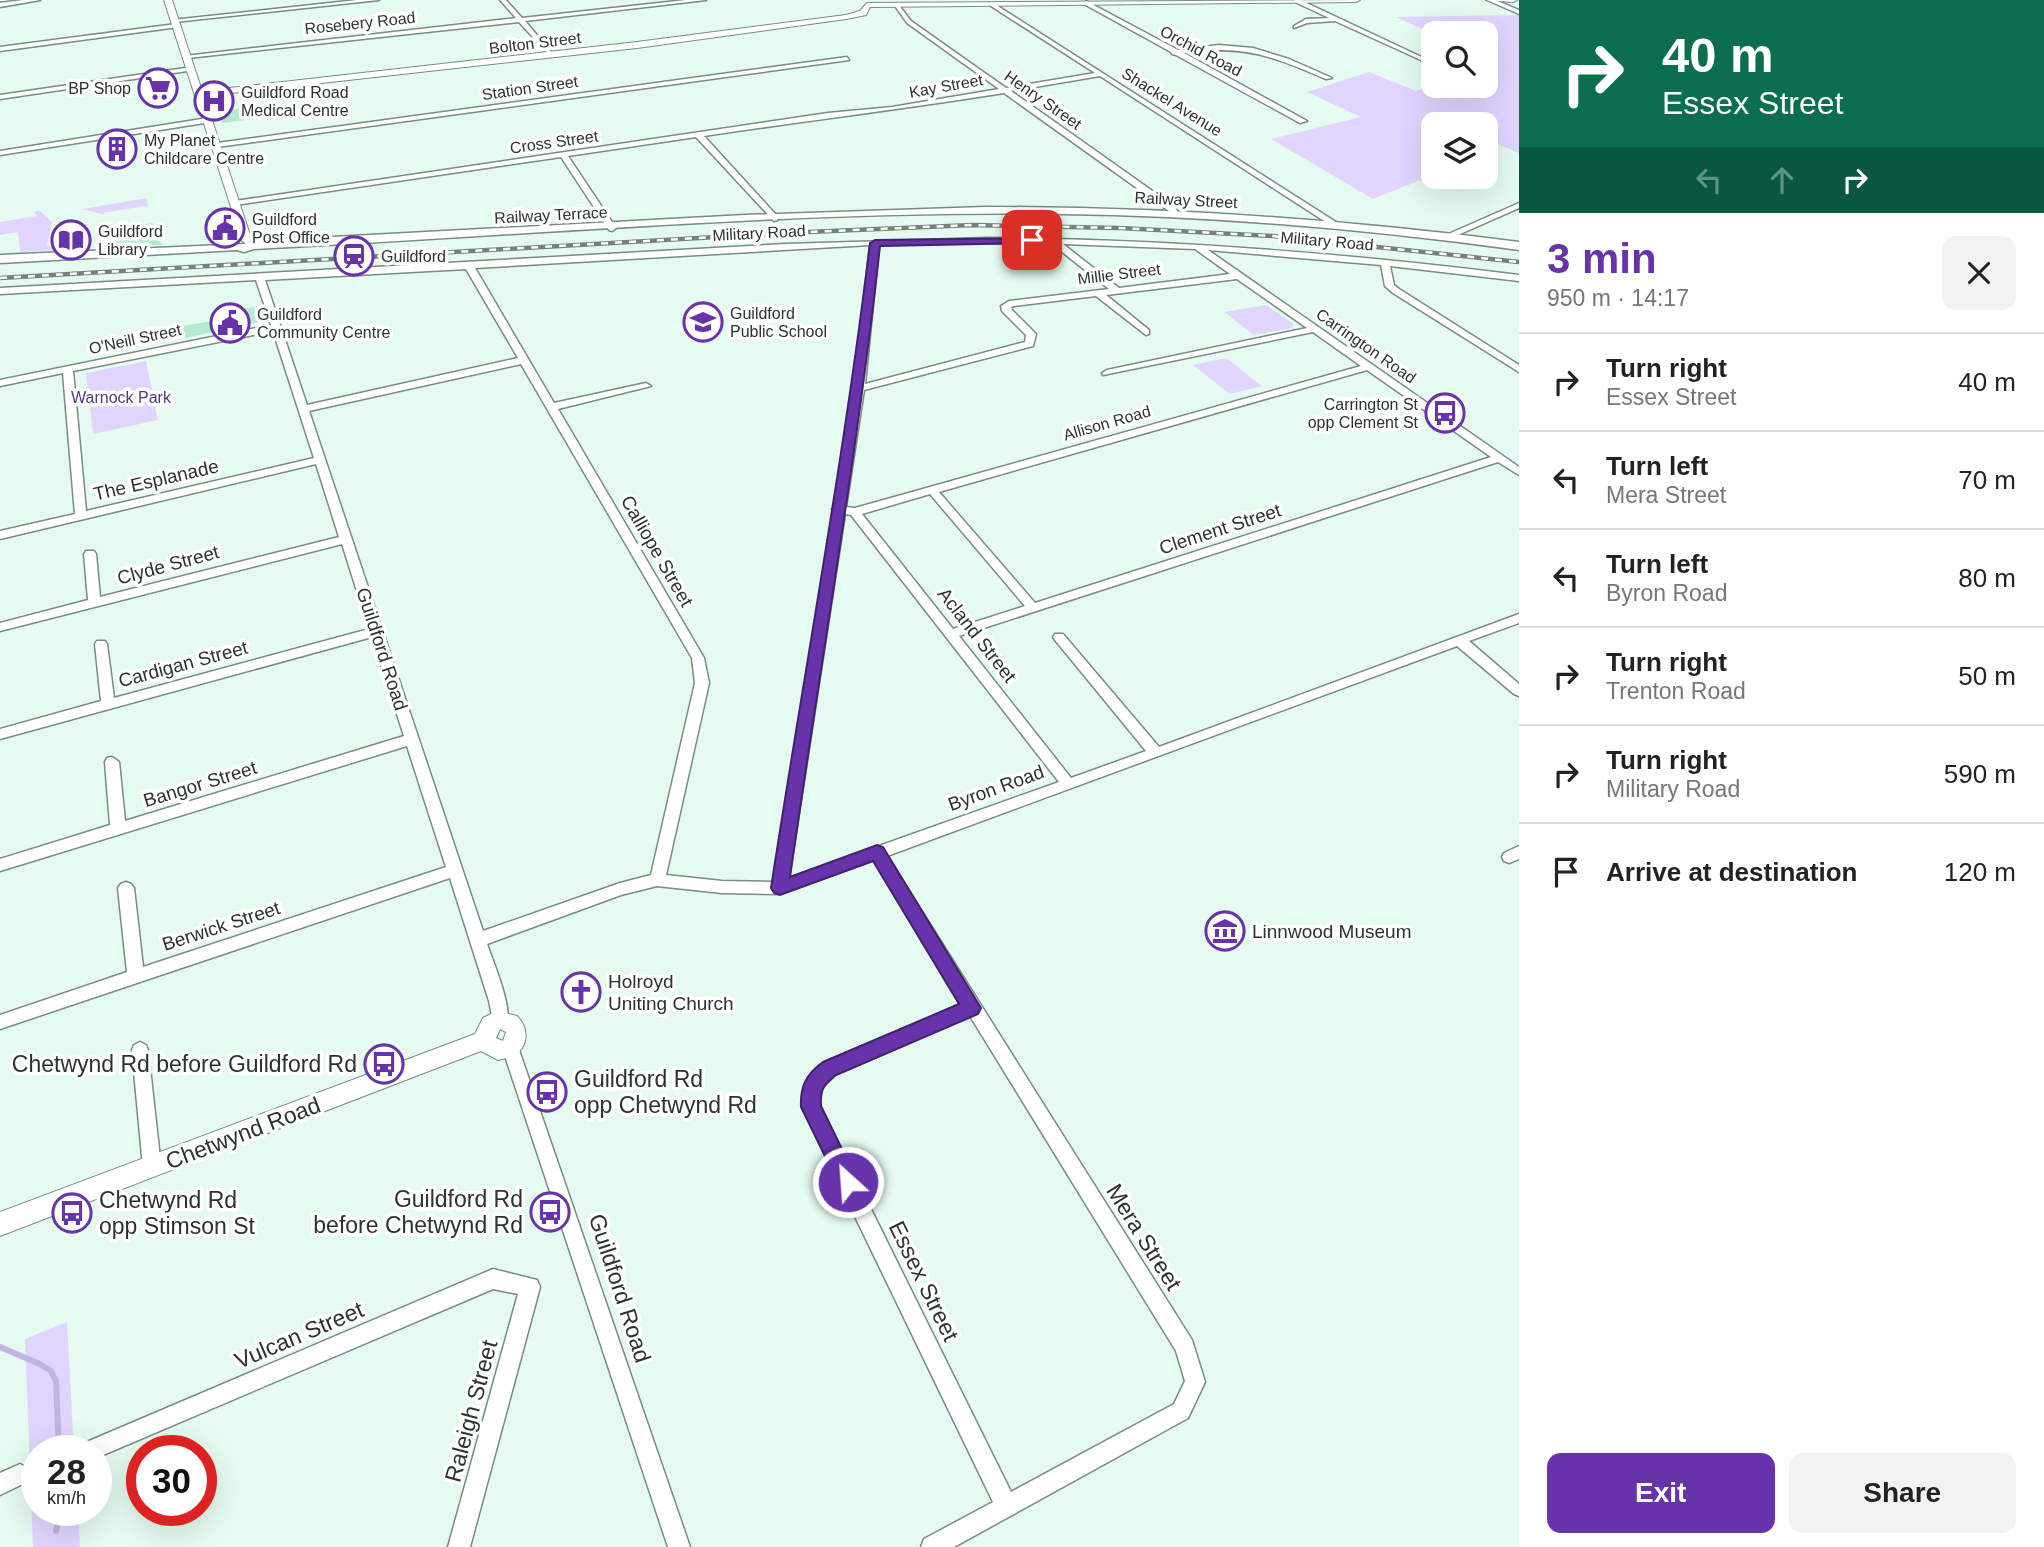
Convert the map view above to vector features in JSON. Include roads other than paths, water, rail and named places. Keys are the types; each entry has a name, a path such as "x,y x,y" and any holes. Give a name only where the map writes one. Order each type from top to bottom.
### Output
{"main road":[{"name":"Railway Street","path":"850,215 1031,211 1175,214 1335,224 1519,246"},
{"name":"Railway Terrace","path":"0,259 246,244 850,215"}],"street":[{"path":"0,5 37,0"},
{"path":"168,0 246,244"},
{"path":"0,49 175,23 376,0"},
{"path":"503,0 551,55"},
{"name":"Rosebery Road","path":"188,56 703,0"},
{"path":"867,3 993,5 1356,0"},
{"path":"1490,0 1513,0"},
{"path":"1490,0 1519,12"},
{"path":"1297,1 1421,58"},
{"name":"Bolton Street","path":"200,94 551,55 846,18 863,13 867,3"},
{"name":"Orchid Road","path":"1086,3 1303,121"},
{"name":"Henry Street","path":"896,5 909,22 1172,209 1175,214"},
{"name":"Shackel Avenue","path":"993,5 1335,224"},
{"path":"1296,26 1306,21 1336,19"},
{"path":"1174,53 1214,46 1250,47 1328,78"},
{"name":"Station Street","path":"216,145 848,59"},
{"path":"0,97 192,69"},
{"name":"Kay Street","path":"878,111 1102,74"},
{"name":"Cross Street","path":"235,203 848,112 878,111"},
{"path":"0,153 208,120"},
{"path":"698,134 774,218"},
{"path":"563,154 612,228"},
{"path":"1448,236 1519,205"},
{"path":"1054,241 1116,290"},
{"name":"Military Road","path":"0,291 875,243 1054,241 1195,246 1385,261 1519,278"},
{"path":"780,888 859,388 875,243"},
{"name":"Carrington Road","path":"1195,246 1519,472"},
{"path":"1385,261 1390,286 1395,291 1519,369"},
{"name":"Calliope Street","path":"469,266 698,658 702,683 657,880"},
{"name":"Millie Street","path":"859,388 1030,344 1031,334 1006,308 1017,301 1238,276"},
{"name":"Guildford Road","path":"260,278 456,870 498,1001 500,1021"},
{"path":"1097,292 1146,332"},
{"name":"O'Neill Street","path":"0,383 276,327"},
{"path":"1107,373 1315,329"},
{"path":"304,409 524,360"},
{"name":"Allison Road","path":"855,512 1368,366"},
{"path":"68,369 81,516"},
{"path":"552,407 646,386"},
{"name":"Clement Street","path":"952,634 1499,458"},
{"name":"The Esplanade","path":"0,535 320,460"},
{"path":"931,489 1033,608"},
{"path":"838,509 855,512"},
{"name":"Acland Street","path":"855,512 1067,783"},
{"name":"Clyde Street","path":"0,627 345,539"},
{"path":"90,554 94,604"},
{"name":"Byron Road","path":"478,940 620,889 657,880 722,887 780,888 1156,753 1519,618"},
{"name":"Cardigan Street","path":"0,734 376,631"},
{"path":"1059,637 1156,753"},
{"path":"1460,641 1519,691"},
{"path":"101,644 108,705"},
{"name":"Bangor Street","path":"0,865 412,739"},
{"path":"112,762 118,829"},
{"name":"Mera Street","path":"877,852 971,1008 1185,1347 1195,1382 1181,1410 932,1547"},
{"name":"Berwick Street","path":"0,1022 456,870"},
{"path":"126,888 136,977"},
{"name":"Essex Street","path":"971,1008 829,1069 817,1078 810,1092 811,1107 1006,1506"},
{"path":"500,1021 510,1022 517,1029 516,1038 510,1047 494,1049 485,1040 487,1030 500,1021"},
{"name":"Chetwynd Road","path":"0,1224 485,1040"},
{"name":"Guildford Road","path":"510,1047 679,1547"},
{"path":"140,1050 152,1167"},
{"name":"Vulcan Street","path":"112,1441 493,1279 530,1287"},
{"name":"Raleigh Street","path":"459,1547 530,1287"}],"waterway":[{"path":"0,1347 51,1371 56,1381 58,1435"},
{"path":"56,1531 57,1526"}],"railway":[{"path":"0,278 785,233 972,225 1120,228 1273,236 1519,262"}],"place":[{"name":"BP Shop","path":"158,88"},
{"name":"Guildford Road Medical Centre","path":"214,101"},
{"name":"My Planet Childcare Centre","path":"117,149"},
{"name":"Guildford Post Office","path":"225,228"},
{"name":"Guildford Library","path":"71,240"},
{"name":"Guildford","path":"354,256"},
{"name":"Guildford Public School","path":"703,322"},
{"name":"Guildford Community Centre","path":"230,323"},
{"name":"Carrington St opp Clement St","path":"1445,413"},
{"name":"Linnwood Museum","path":"1225,931"},
{"name":"Holroyd Uniting Church","path":"581,992"},
{"name":"Chetwynd Rd before Guildford Rd","path":"384,1064"},
{"name":"Guildford Rd opp Chetwynd Rd","path":"547,1092"},
{"name":"Guildford Rd before Chetwynd Rd","path":"550,1212"},
{"name":"Chetwynd Rd opp Stimson St","path":"72,1213"}],"park label":[{"name":"Warnock Park","path":"121,397"}]}
